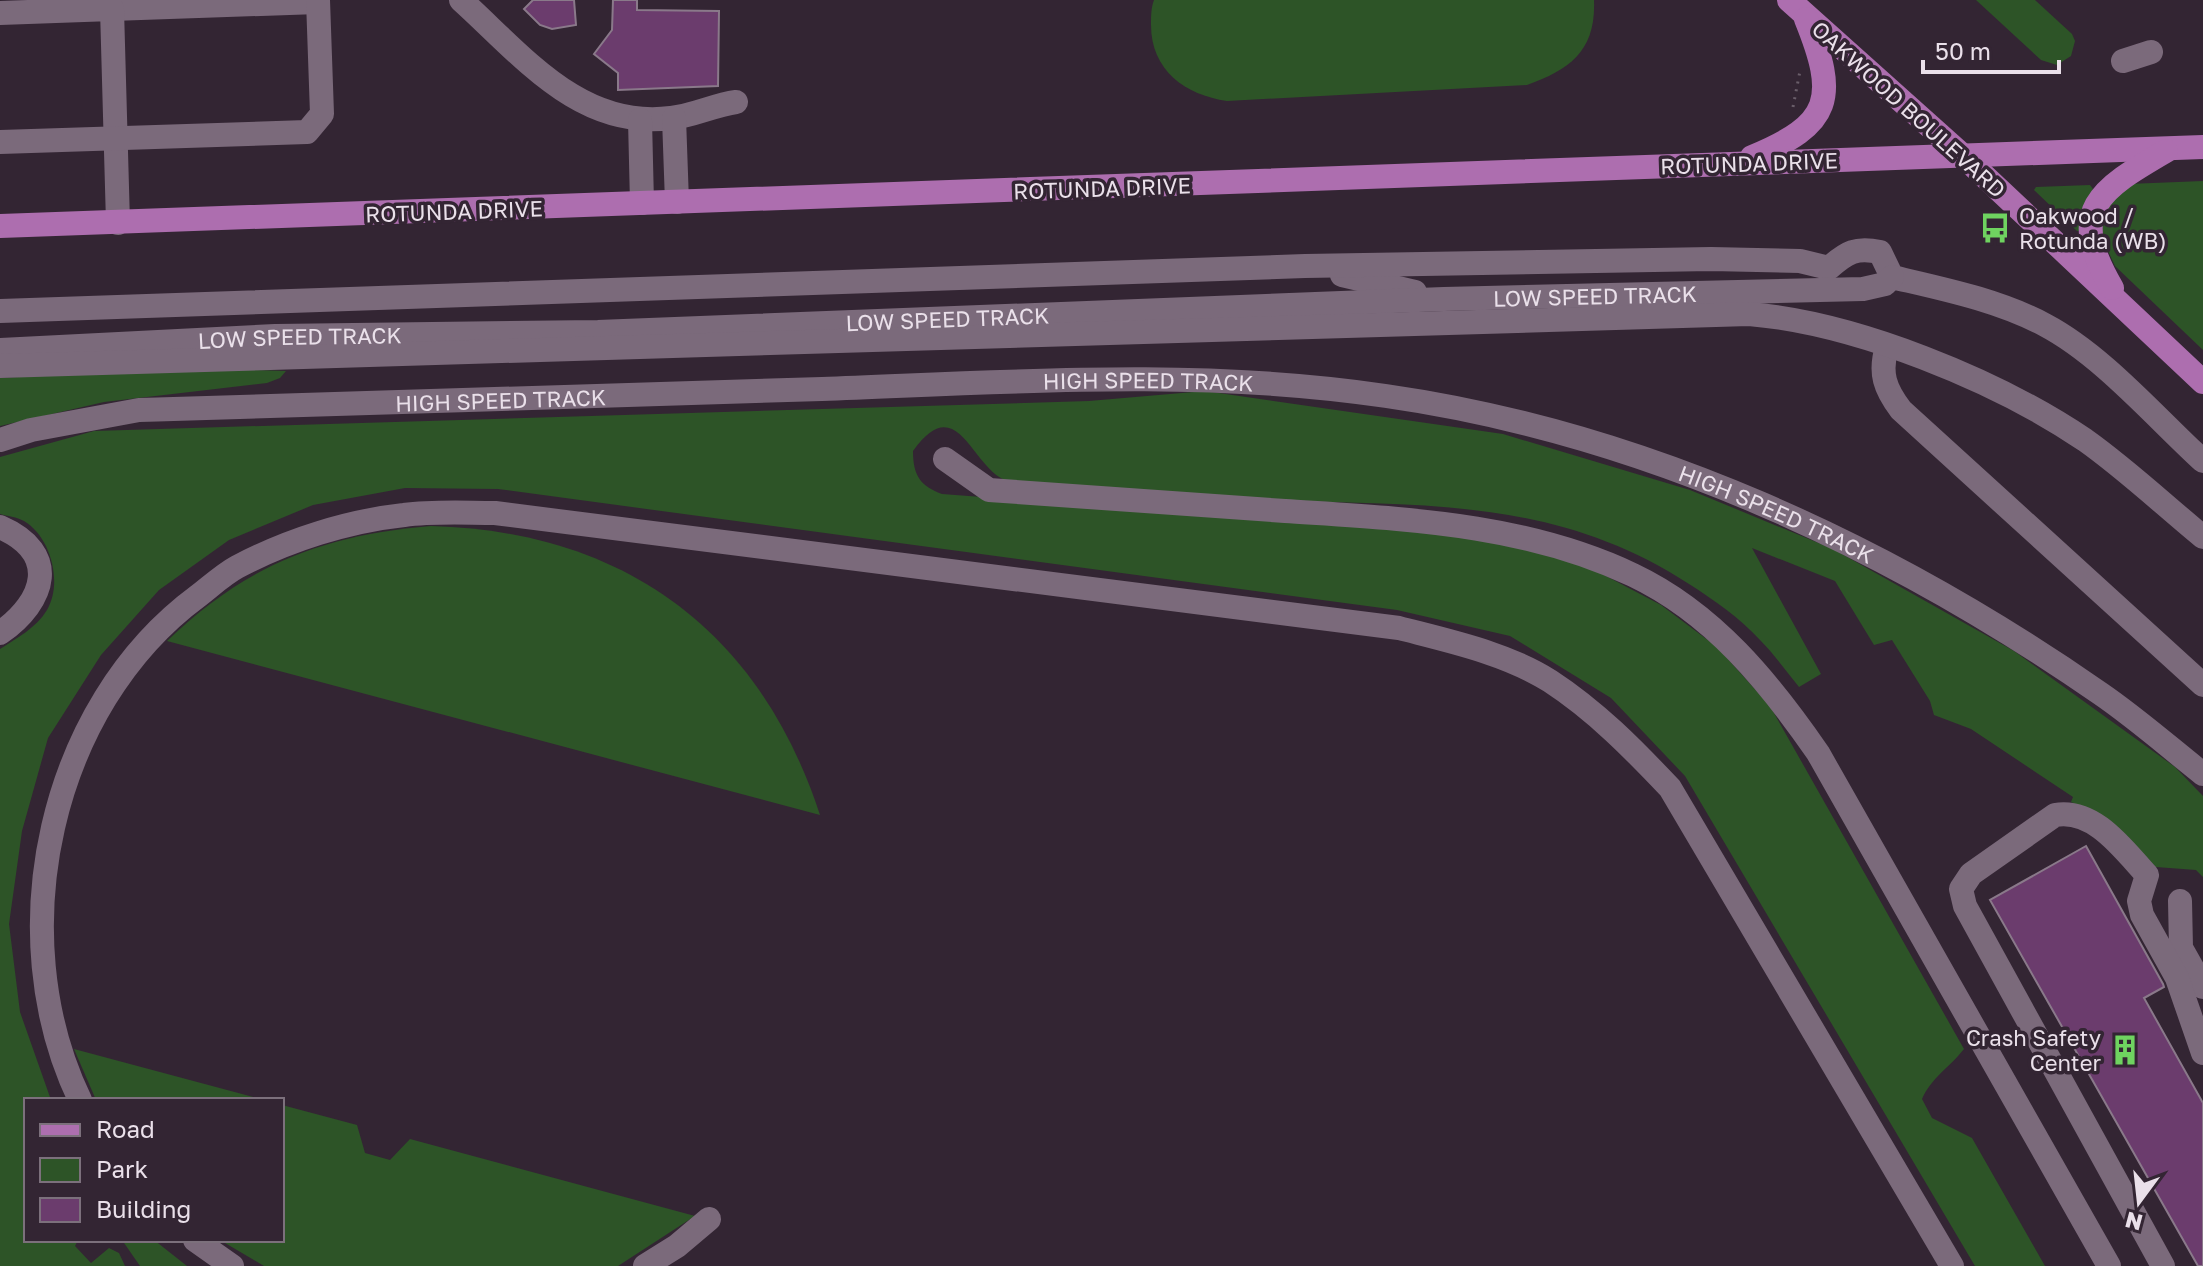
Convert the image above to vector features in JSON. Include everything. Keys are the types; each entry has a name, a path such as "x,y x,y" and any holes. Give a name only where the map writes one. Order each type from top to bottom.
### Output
{"main road":[{"name":"OAKWOOD BOULEVARD","path":"1796,7 1962,155 2203,382"},
{"path":"1735,164 1807,130 1816,114 1824,84 1822,60 1796,7"},
{"name":"ROTUNDA DRIVE","path":"0,226 2203,147"},
{"path":"2126,311 2092,249 2091,220 2103,193 2118,179 2171,148"}],"lane":[{"path":"461,0 566,95 588,107 640,120 674,118 736,102"},
{"path":"0,142 307,132 322,114 318,1 5,8"},
{"path":"99,6 115,138 118,223"},
{"path":"2123,61 2151,52"},
{"path":"674,118 677,202"},
{"path":"640,120 642,203"},
{"path":"0,311 1305,266 1711,259 1800,261 1829,268 1849,250 1865,249 1880,252 1887,261 1892,277 2002,306 2045,325 2084,351 2203,461"},
{"path":"1305,266 1444,299"},
{"name":"LOW SPEED TRACK","path":"0,350 275,336 598,332 1444,299 1863,289 1885,284 1892,277"},
{"path":"0,366 1749,314 1791,318 1887,347 1990,385 2085,441 2203,537"},
{"path":"1887,347 1881,368 1888,393 1901,410 2203,685"},
{"name":"HIGH SPEED TRACK","path":"0,440 31,430 155,409 1186,378 1386,396 1538,427 1683,471 1837,537 1974,612 2103,695 2203,774"},
{"path":"945,459 989,490 1426,521 1536,538 1635,576 1714,628 1772,686 1818,753 2109,1266"},
{"path":"79,1098 67,1077 44,997 36,915 46,834 71,755 109,685 166,619 236,568 316,534 404,515 495,513 1399,628 1477,648 1549,680 1617,732 1670,788 1952,1266"},
{"path":"0,527 20,535 35,552 40,573 38,594 28,611 0,633"},
{"path":"2163,1266 1965,906 1961,889 1971,874 2055,815 2069,813 2084,817 2111,836 2147,875 2139,901 2142,915 2177,978 2203,1053"},
{"path":"2180,901 2181,948 2203,987"},
{"path":"645,1266 677,1246 709,1219"},
{"path":"198,1242 232,1266"}],"path":[{"path":"1792,115 1802,64"}],"green space":[{"path":"1154,0 1594,0 1594,17 1591,32 1578,55 1556,72 1527,85 1227,101 1184,86 1164,67 1153,41 1151,15"},
{"path":"1976,0 2035,0 2072,34 2075,41 2071,56 2057,65 2041,60"},
{"path":"2203,181 2203,350 2115,266 2102,238 2102,210 2128,184"},
{"path":"2090,185 2093,189 2084,209 2081,231 2077,231 2034,190 2036,187"},
{"path":"199,368 286,371 280,378 267,383 104,402 0,426 0,378"},
{"path":"1205,391 1503,434 1690,490 1833,549 2014,651 2175,767 2203,796 2203,877 2196,870 2156,867 2096,813 2071,802 2073,797 1971,729 1934,715 1930,701 1892,640 1874,645 1835,581 1752,548 1821,674 1799,687 1752,632 1689,584 1639,556 1589,535 1538,521 1434,506 1170,494 1005,480 982,461 963,437 952,429 941,427 928,434 913,451 914,467 919,478 942,494 1472,534 1587,566 1661,605 1717,647 1770,706 1964,1049 1935,1079 1922,1099 1932,1118 1972,1138 2045,1266 1975,1266 1685,776 1611,698 1510,636 1397,610 498,489 405,488 313,505 229,540 159,590 101,655 48,738 22,831 9,924 20,1012 50,1098 24,1098 24,1242 77,1242 75,1246 91,1263 109,1248 119,1253 125,1266 0,1266 0,649 43,616 52,599 54,574 47,549 33,528 24,521 0,514 0,457 94,431 1089,401"},
{"path":"431,526 501,532 565,547 623,571 675,603 721,644 761,693 794,750 820,815 167,641 226,592 288,558 355,537"},
{"path":"74,1049 257,1098 95,1098"},
{"path":"284,1106 357,1125 365,1153 390,1160 410,1139 695,1216 618,1266 264,1266 223,1242 284,1242"},
{"path":"123,1242 157,1242 187,1266 140,1266"}],"building":[{"path":"533,0 574,0 576,25 552,29 540,25 524,9"},
{"path":"613,0 637,0 637,10 719,11 718,86 618,90 618,73 594,54 612,30"},
{"name":"Crash Safety Center","path":"2086,846 2163,984 2164,987 2144,998 2203,1103 2203,1266 2198,1266 1990,900"}],"place":[{"name":"Oakwood / Rotunda (WB)","path":"1995,228"},
{"name":"Crash Safety Center","path":"2125,1050"}]}
